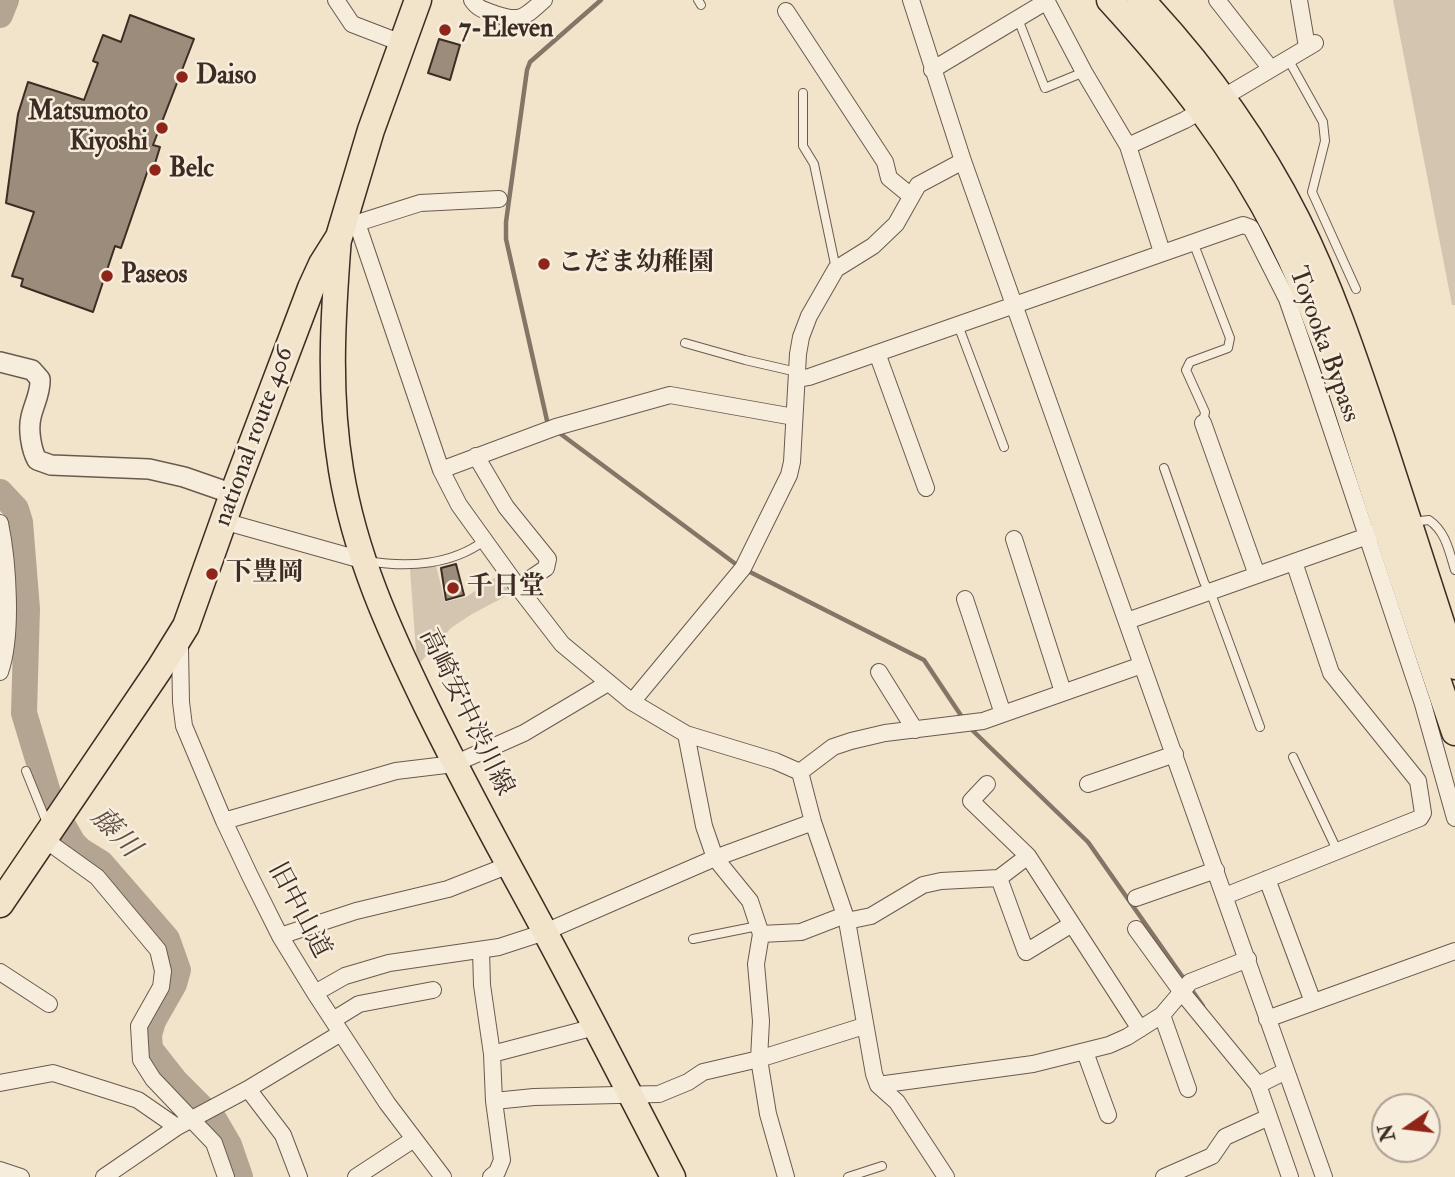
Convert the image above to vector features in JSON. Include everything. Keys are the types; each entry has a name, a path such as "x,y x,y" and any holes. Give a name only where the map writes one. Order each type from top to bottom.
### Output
{"highway":[{"path":"347,226 371,130 418,0"},
{"name":"Toyooka Bypass","path":"1110,0 1149,43 1214,104"},
{"name":"Toyooka Bypass","path":"1140,0 1168,29 1214,104 1306,292 1334,365 1455,732"},
{"name":"national route 406","path":"178,640 206,573 311,288 322,264 347,226"},
{"name":"Toyooka Bypass","path":"1388,530 1455,666"},
{"path":"0,904 178,640"}],"main road":[{"name":"高崎安中渋川線","path":"347,226 332,382 341,470 362,560 404,662 454,764 673,1177"}],"street":[{"path":"336,0 352,24 404,44"},
{"path":"473,0 477,8 512,20 525,16 544,0"},
{"path":"911,0 962,161 1324,1177"},
{"path":"1217,0 1271,69"},
{"path":"1128,146 1214,104 1311,45 1299,0"},
{"path":"932,70 1046,1 1128,146 1162,253"},
{"path":"786,12 884,162 889,178 911,196"},
{"path":"632,702 743,568 789,475 801,337 809,316 836,269 873,246 896,224 918,185 962,161"},
{"path":"499,199 420,203 347,226 441,470 459,505 562,645 632,702 686,734 775,761 800,772"},
{"path":"797,375 809,377 1243,225 1254,232 1287,299 1388,530 1423,704 1455,818"},
{"path":"877,354 926,488"},
{"path":"0,362 32,370 40,379 40,390 30,422 33,453 37,460 51,465 149,470 184,477 233,494"},
{"path":"441,470 556,427 670,395 794,417"},
{"path":"1203,423 1257,575"},
{"path":"476,456 506,507 548,559 546,568 518,587"},
{"path":"223,522 362,560"},
{"path":"0,523 7,623 0,671"},
{"path":"1127,621 1209,590 1388,530"},
{"path":"1014,539 1063,692"},
{"path":"1225,896 1420,818 1423,811 1418,781 1331,674 1294,562"},
{"path":"965,599 1003,714"},
{"name":"旧中山道","path":"178,640 184,726 223,821 280,936 315,993 387,1103 443,1177"},
{"path":"800,772 833,747 851,741 877,734 964,724 1003,714 1142,665"},
{"path":"879,673 915,730"},
{"path":"223,821 396,771 454,764 524,733 608,683"},
{"path":"686,734 704,826 715,858 750,901 760,930 756,964 761,1021 759,1059 768,1114 786,1177"},
{"path":"1088,784 1175,754"},
{"path":"800,772 813,822 846,918 864,1026 878,1085 897,1102 946,1177"},
{"path":"987,784 971,801 1028,856 1140,1029"},
{"path":"315,993 345,976 389,964 499,947 545,932 715,858 813,822"},
{"path":"52,826 158,950 163,971 161,987 139,1026 141,1060 153,1079 189,1121 214,1143 226,1177"},
{"path":"760,930 801,932 846,918 871,916 923,886 965,878 999,878 1028,856"},
{"path":"280,936 356,911 448,889 509,865"},
{"path":"1136,898 1216,870"},
{"path":"999,878 1026,952 1072,924"},
{"path":"1267,879 1313,1002"},
{"path":"1136,929 1185,987 1258,1085 1290,1177"},
{"path":"481,950 482,985 492,1054 494,1101 502,1160 497,1172 491,1177"},
{"path":"1266,1019 1455,951"},
{"path":"878,1085 1033,1064 1109,1045 1162,1015 1185,987 1248,959"},
{"path":"0,972 49,1004"},
{"path":"104,1177 189,1121 248,1089 337,1027 359,1004 433,990"},
{"path":"1162,1015 1188,1089"},
{"path":"494,1101 534,1097 659,1094 688,1082 703,1072 759,1059 864,1026"},
{"path":"492,1054 595,1027"},
{"path":"1085,1052 1108,1115"},
{"path":"1258,1085 1286,1071"},
{"path":"0,1083 53,1073 138,1100 189,1121"},
{"path":"248,1089 283,1135 299,1177"},
{"path":"1164,1177 1212,1156 1225,1137 1269,1117"},
{"path":"356,1177 414,1139"},
{"path":"0,1170 21,1177"}],"lane":[{"path":"1018,19 1045,88 1084,72"},
{"path":"1288,59 1323,122 1325,141 1312,192 1356,289"},
{"path":"803,93 803,146 814,164 836,269"},
{"path":"1193,242 1230,338 1228,348 1190,362 1186,370 1205,412 1203,423"},
{"path":"958,325 1004,447"},
{"path":"685,343 797,375"},
{"path":"1164,468 1259,727"},
{"path":"1388,530 1429,520 1437,525 1444,538 1455,570"},
{"path":"362,560 389,564 421,564 457,556 484,541"},
{"path":"1293,757 1337,850"},
{"path":"26,771 41,814 52,826"},
{"path":"693,939 760,930"},
{"path":"848,1177 882,1166"}],"shaded area":[{"path":"1393,0 1455,0 1455,305 1452,305"},
{"path":"436,565 445,602 466,597 496,577 502,578 512,593 451,628 417,666 410,569"}],"building":[{"path":"130,15 194,39 153,145 160,147 153,170 149,167 121,248 115,246 93,312 21,286 23,279 12,276 34,212 6,203 18,114 28,82 84,100 98,63 93,61 103,35 121,42"},
{"path":"439,39 460,45 450,80 428,73"},
{"name":"千日堂","path":"456,564 464,595 446,600 441,568"}],"waterway":[{"name":"藤川","path":"0,15 6,0"},
{"path":"548,425 506,239 506,222 530,62 601,0"},
{"path":"558,432 737,565"},
{"name":"藤川","path":"0,492 16,509 20,522 27,609 24,713 52,806 73,843 101,863 167,939 178,970 174,984 153,1021 149,1035 150,1049 176,1082 215,1121 229,1145 240,1177"},
{"path":"748,571 924,660 964,720"},
{"path":"969,727 1088,842 1203,1006"}],"place":[{"name":"7-Eleven","path":"445,30"},
{"name":"Daiso","path":"182,77"},
{"name":"Matsumoto Kiyoshi","path":"162,128"},
{"name":"Belc","path":"155,170"},
{"name":"こだま幼稚園","path":"544,264"},
{"name":"Paseos","path":"107,276"},
{"name":"下豊岡","path":"212,574"},
{"name":"千日堂","path":"453,588"}]}
